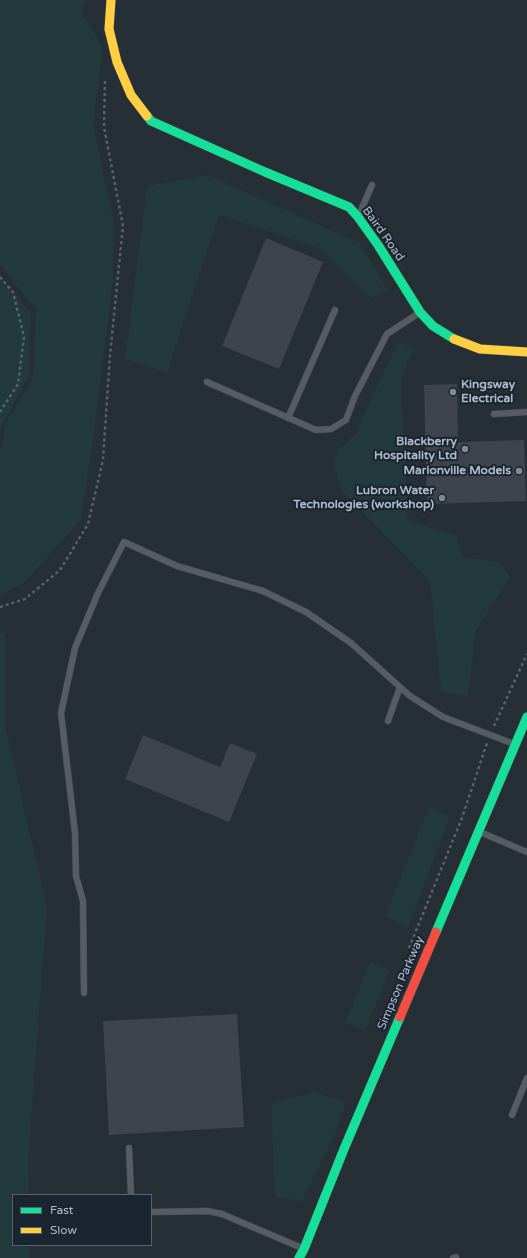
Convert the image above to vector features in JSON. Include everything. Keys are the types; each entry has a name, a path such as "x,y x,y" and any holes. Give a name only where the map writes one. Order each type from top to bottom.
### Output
{"street":[{"name":"Baird Road","path":"111,0 109,29 117,62 131,95 151,121 349,207 358,217 386,257 420,312 433,326 458,341 480,349 527,352"},
{"name":"Simpson Parkway","path":"299,1258 527,718"}],"lane":[{"path":"358,217 372,185"},
{"path":"288,418 335,310"},
{"path":"207,382 316,430 331,429 346,420 355,396 388,334 420,312"},
{"path":"494,414 527,412"},
{"path":"84,992 83,901 76,876 75,833 61,713 75,648 98,593 124,542 177,566 263,591 306,612 351,643 410,696 443,716 516,745"},
{"path":"388,721 400,687"},
{"path":"479,832 527,852"},
{"path":"512,1115 527,1078"},
{"path":"129,1148 131,1194"},
{"path":"152,1212 208,1211 222,1214 304,1249"}],"path":[{"path":"0,607 25,599 60,570 88,524 103,460 110,356 123,226 104,128 106,76"},
{"path":"0,277 13,292 24,337 18,384 0,412"},
{"path":"409,950 462,818 490,735 527,654"}],"green space":[{"path":"0,0 87,0 81,11 103,49 93,124 113,219 113,281 81,520 23,584 0,595 0,452 6,423 34,376 36,309 0,265"},
{"path":"208,175 360,243 388,291 371,298 322,249 219,215 167,373 125,359 147,186"},
{"path":"0,276 31,313 29,376 0,430"},
{"path":"397,343 414,347 401,379 408,521 456,535 463,557 500,562 510,577 476,631 468,696 441,692 430,581 342,491 333,464 338,450 355,435"},
{"path":"0,633 5,633 5,725 47,908 28,1160 29,1194 12,1194 12,1246 29,1246 29,1258 0,1258"},
{"path":"429,807 450,816 408,928 385,916"},
{"path":"370,962 390,970 365,1030 345,1023"},
{"path":"313,1092 346,1102 334,1136 302,1201 275,1197 271,1104"}],"building":[{"path":"266,238 323,262 279,369 222,346"},
{"path":"457,384 458,442 524,440 526,501 427,504 424,385"},
{"path":"143,735 220,767 230,743 257,754 229,822 125,779"},
{"path":"237,1014 244,1127 109,1135 103,1021"}],"traffic: fast":[{"path":"147,116 151,121 265,172 349,207 378,245 420,312 433,326 454,339"},
{"path":"436,932 527,717"},
{"path":"299,1258 400,1017"}],"traffic: slow":[{"path":"111,0 109,29 117,62 131,95 147,116"},
{"path":"454,339 480,349 527,352"}],"traffic: jam":[{"path":"400,1017 436,932"}],"place":[{"name":"Kingsway Electrical","path":"453,392"},
{"name":"Blackberry Hospitality Ltd","path":"465,449"},
{"name":"Marionville Models","path":"519,471"},
{"name":"Lubron Water Technologies (workshop)","path":"442,498"}]}
